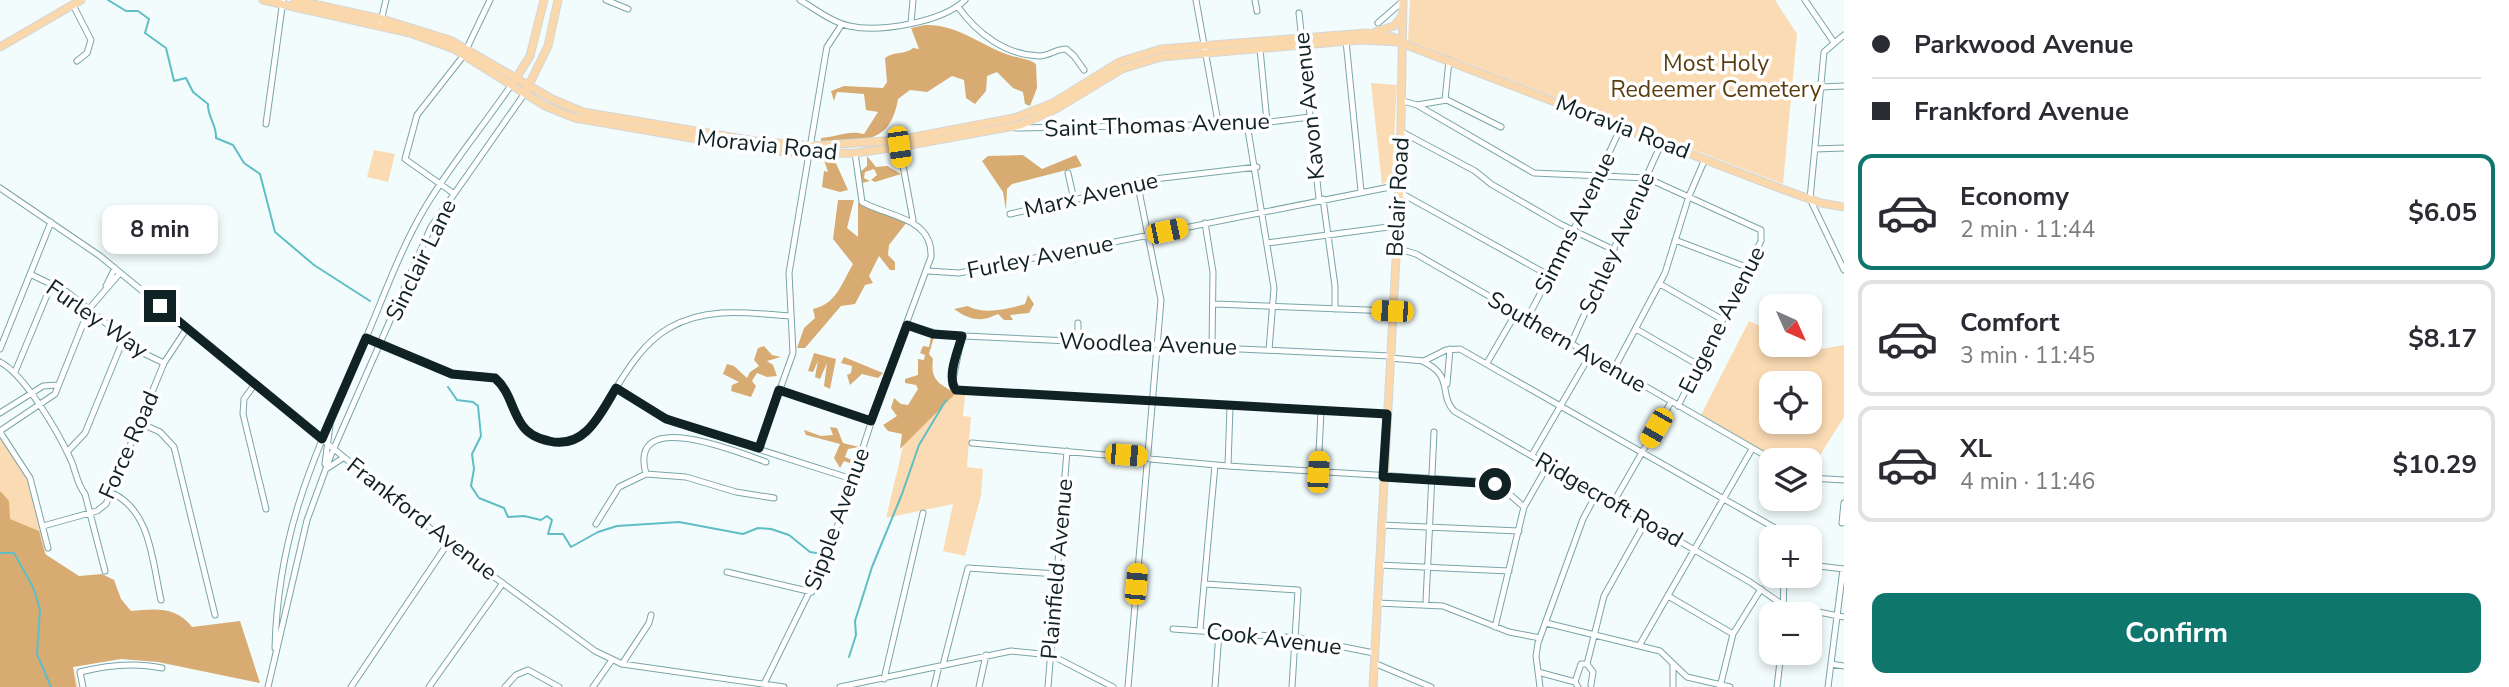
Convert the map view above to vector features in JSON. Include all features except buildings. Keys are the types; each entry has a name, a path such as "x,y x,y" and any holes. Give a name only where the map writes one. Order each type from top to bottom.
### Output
{"main road":[{"name":"Moravia Road","path":"263,0 381,23"},
{"name":"Moravia Road","path":"295,0 381,23 466,51 527,89 553,110 585,120 761,149 855,153 1024,115 1056,101 1107,68 1134,56 1161,49 1259,49 1367,33 1403,42 1810,199 1844,207"},
{"name":"Sinclair Lane","path":"514,81 530,57 544,0"},
{"name":"Sinclair Lane","path":"527,89 548,46 558,0"},
{"name":"Belair Road","path":"1373,687 1400,188 1403,0"},
{"path":"0,47 77,3"},
{"path":"1367,33 1394,26 1403,12"},
{"name":"Moravia Road","path":"811,150 899,144 1004,128 1048,113 1130,65 1161,57 1205,49 1302,42 1403,42"}],"street":[{"path":"381,23 386,0"},
{"path":"453,193 405,159 406,149 417,115 466,51 490,0"},
{"path":"606,0 628,9"},
{"path":"800,0 809,2 842,24 864,28 911,23 943,15 964,0"},
{"path":"911,23 913,0"},
{"path":"1204,0 1196,1 1218,122"},
{"path":"1255,0 1257,11"},
{"path":"1378,23 1403,0"},
{"path":"1805,0 1833,41"},
{"path":"266,124 283,2"},
{"path":"77,3 91,40 87,53 77,61"},
{"path":"958,6 973,24 1006,49 1040,56 1066,50 1084,70"},
{"name":"Kavon Avenue","path":"1299,13 1310,117 1335,286 1335,309"},
{"path":"759,448 793,353 789,272 827,47 842,24"},
{"path":"1844,35 1833,41 1824,52 1810,199 1844,270"},
{"path":"1346,41 1361,191"},
{"path":"1259,49 1267,122"},
{"path":"1444,100 1449,60"},
{"name":"Sinclair Lane","path":"275,654 278,587 298,499 322,439 417,223 441,184 514,81"},
{"path":"1821,87 1844,86"},
{"name":"Sinclair Lane","path":"268,687 312,504 324,471 431,227 527,89"},
{"path":"1417,105 1444,100 1501,127"},
{"path":"1403,101 1417,105 1534,173 1647,178 1689,196"},
{"name":"Saint Thomas Avenue","path":"1004,128 1218,122 1247,124 1310,117"},
{"path":"1247,124 1274,288 1269,350"},
{"name":"Simms Avenue","path":"1527,318 1573,231 1621,127"},
{"path":"1402,132 1475,171 1490,184 1573,231 1614,250"},
{"name":"Schley Avenue","path":"1571,344 1662,142"},
{"path":"899,144 913,220 931,247 928,271"},
{"path":"1815,149 1844,148"},
{"path":"855,153 862,202 913,220"},
{"path":"1614,369 1660,284 1689,196 1705,159"},
{"name":"Marx Avenue","path":"1010,214 1074,200 1137,181 1256,167"},
{"path":"1068,173 1074,200"},
{"path":"1128,687 1161,300 1137,181"},
{"name":"Frankford Avenue","path":"0,188 117,270 448,543 594,651 622,664 784,687"},
{"path":"1400,188 1549,276"},
{"name":"Furley Avenue","path":"928,271 959,273 1361,191 1400,188"},
{"name":"Eugene Avenue","path":"1678,406 1749,268 1763,233 1756,226 1689,196"},
{"path":"0,349 51,222"},
{"path":"1205,223 1215,304 1212,347"},
{"path":"1268,243 1396,226"},
{"path":"1675,240 1749,268"},
{"name":"Southern Avenue","path":"1396,248 1407,249 1759,453"},
{"path":"48,548 30,478 0,431 55,394 89,309 104,292 117,270"},
{"name":"Sipple Avenue","path":"764,684 812,592 855,480 871,421 928,271"},
{"path":"394,272 408,278"},
{"name":"Furley Way","path":"30,274 52,283 145,355 164,363"},
{"path":"15,372 52,283"},
{"path":"1660,284 1723,320"},
{"path":"1215,304 1392,311"},
{"path":"366,338 452,374 495,378 506,390 526,430 554,442 581,437 646,346 681,322 723,312 790,316"},
{"path":"1487,363 1516,313"},
{"path":"1078,323 1078,342"},
{"name":"Woodlea Avenue","path":"907,325 933,334 1269,350 1422,361 1450,349"},
{"name":"Force Road","path":"43,526 102,508 112,494 164,363 187,328"},
{"path":"1636,329 1700,366"},
{"path":"962,336 955,358 954,389 1387,414"},
{"path":"67,452 85,433 124,338"},
{"path":"1447,389 1450,349 1460,349 1769,525"},
{"path":"1532,455 1590,355"},
{"name":"Ridgecroft Road","path":"1422,361 1438,372 1447,389 1452,409 1761,589 1779,602"},
{"path":"0,362 15,372 67,452 90,513 105,571"},
{"path":"255,384 244,399 243,414 266,509"},
{"path":"0,413 46,385 58,385"},
{"path":"616,388 666,419 855,480"},
{"path":"779,390 871,421"},
{"name":"Eugene Avenue","path":"1613,503 1671,402"},
{"path":"1228,466 1230,407"},
{"path":"1318,472 1321,411"},
{"path":"324,471 331,419"},
{"path":"140,423 162,433 174,447 215,615"},
{"path":"1426,601 1434,432"},
{"path":"646,474 642,460 645,450 657,440 675,436 766,462"},
{"path":"972,443 1228,466 1492,482 1524,507"},
{"path":"1639,646 1752,449"},
{"name":"Plainfield Avenue","path":"1048,687 1067,451"},
{"path":"324,471 338,458 344,457"},
{"path":"1200,629 1215,465"},
{"path":"1494,627 1524,507 1548,465"},
{"path":"596,524 619,487 646,474 686,477 736,492 774,498"},
{"path":"1822,479 1844,480"},
{"path":"1540,687 1536,652 1540,638 1583,519 1597,493"},
{"path":"112,494 131,504 141,518 161,600"},
{"path":"298,499 312,504"},
{"path":"1842,523 1844,503"},
{"path":"888,687 887,678 923,513"},
{"path":"1587,664 1604,596 1646,522"},
{"path":"1381,525 1518,531"},
{"path":"351,687 448,543"},
{"path":"1379,565 1508,571"},
{"path":"1822,566 1843,569 1841,616 1828,687"},
{"path":"934,687 968,568 1057,574"},
{"path":"727,572 812,592"},
{"path":"429,687 503,583"},
{"path":"1205,584 1298,590 1292,687"},
{"path":"1720,686 1733,634 1761,589"},
{"path":"1668,596 1733,634"},
{"path":"1377,603 1443,606 1494,627 1540,638"},
{"path":"1822,612 1841,616"},
{"path":"622,664 649,623 650,615"},
{"path":"1546,623 1660,651 1688,677 1730,687"},
{"name":"Cook Avenue","path":"1173,629 1295,638 1374,653"},
{"path":"1215,687 1219,633"},
{"path":"842,687 1011,650 1051,655 1113,687"},
{"path":"979,687 986,655"},
{"path":"593,687 612,660"},
{"path":"1374,663 1431,687"},
{"path":"83,687 80,673 117,664 162,668"},
{"path":"1538,672 1576,684 1581,664 1587,664"},
{"path":"1587,664 1593,672 1592,687"},
{"path":"1831,664 1844,666"},
{"path":"1673,665 1673,687"},
{"path":"1777,687 1780,665"},
{"path":"505,687 524,670 537,673 559,687"}],"green space":[{"name":"Most Holy Redeemer Cemetery","path":"1410,0 1775,0 1797,34 1783,184 1408,41"},
{"path":"1371,83 1397,85 1392,179 1382,184"},
{"path":"374,150 395,154 388,182 367,177"},
{"path":"1749,321 1759,326 1759,357 1822,357 1822,349 1844,345 1844,417 1822,452 1822,448 1759,448 1701,415"},
{"path":"916,392 965,395 963,416 971,417 967,467 983,469 981,495 965,556 943,551 953,504 886,518"},
{"path":"0,436 29,483 78,687 0,687"}],"shaded area":[{"path":"925,25 956,31 1006,54 1036,64 1037,88 1030,106 1025,104 1023,92 1013,88 997,72 987,76 986,91 975,104 966,98 964,80 952,76 927,92 910,90 898,99 894,114 881,133 861,140 821,142 821,138 847,133 864,134 878,112 866,110 864,94 837,92 834,101 831,91 844,86 883,88 887,82 885,58 913,48 919,49 911,28"},
{"path":"1023,155 1042,169 1076,155 1082,166 1012,184 1007,189 1006,210 1003,192 982,161 988,156"},
{"path":"867,156 876,167 887,166 901,174 875,182 871,180 877,175 874,169 865,172 864,178 870,181 862,183 860,172 867,166"},
{"path":"824,160 835,161 848,190 840,192 822,187 824,171 828,172"},
{"path":"838,200 854,200 847,228 858,237 858,203 907,222 889,245 888,255 895,262 895,270 890,270 879,256 869,276 873,283 865,285 855,304 841,306 805,348 797,348 804,328 815,318 813,309 833,297 853,264 833,239"},
{"path":"1028,295 1034,304 1029,313 1010,315 1013,320 1004,320 998,314 986,319 975,319 954,309 968,306 988,311 1004,309 1025,304"},
{"path":"931,337 934,337 929,354 933,359 934,377 940,384 956,393 900,449 902,434 888,431 883,425 897,416 891,408 894,398 901,404 908,405 918,389 916,385 905,383 905,379 918,375 918,359 924,360 925,355 920,353 923,346 929,347"},
{"path":"764,346 772,355 781,357 767,361 773,365 777,376 767,377 757,373 752,381 756,386 751,397 731,391 732,385 739,382 723,374 727,364 734,366 747,378 750,372 759,366 754,360 758,348"},
{"path":"814,353 836,359 830,389 824,386 827,363 820,379 815,377 818,361 813,372 808,371"},
{"path":"844,357 883,373 878,378 862,374 850,385 847,375 851,373 852,366 841,363"},
{"path":"830,427 837,428 843,443 859,447 848,449 845,457 854,461 852,464 844,461 840,468 834,458 840,444 806,435 804,430 821,436 833,435"},
{"path":"0,491 9,501 10,519 39,531 45,554 79,576 102,574 114,580 121,599 131,611 172,612 192,627 240,621 260,683 158,662 121,659 73,667 76,687 0,687"}],"waterway":[{"path":"108,0 126,11 138,11 149,19 145,33 166,48 174,81 186,78 193,92 208,104 216,138 233,145 244,163 260,174 275,232 314,265 370,301"},
{"path":"448,387 457,400 473,402 478,406 481,436 472,454 474,469 471,486 479,498 504,508 508,517 524,516 541,520 547,516 552,520 548,534 563,534 571,547 598,532 617,526 679,522 743,534 758,528 771,529 789,535 810,552 823,554"},
{"path":"849,657 856,635 855,621 872,567 919,445 946,400"},
{"path":"0,553 14,553 33,587 40,609 37,654 51,687"}],"route":[{"path":"160,306 322,439 366,338 452,374 495,378 506,390 521,424 544,440 562,443 581,437 616,388 666,419 759,448 779,390 871,421 907,325 933,334 962,336 955,358 952,384 956,390 1387,414 1383,477 1484,481 1495,484"}]}
